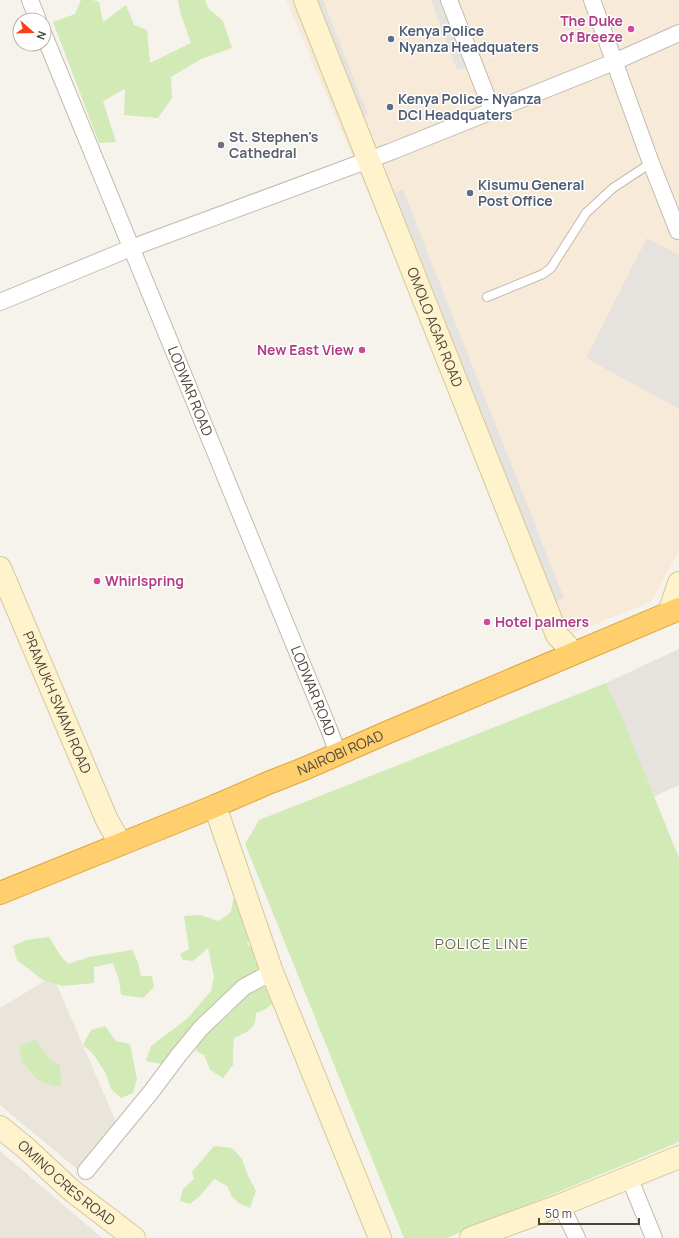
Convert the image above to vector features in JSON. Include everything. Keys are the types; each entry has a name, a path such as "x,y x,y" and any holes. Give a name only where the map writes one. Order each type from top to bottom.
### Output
{"highway":[{"name":"NAIROBI ROAD","path":"0,884 78,854 116,836 185,812 571,650 622,632 676,609"},
{"name":"NAIROBI ROAD","path":"0,893 306,768 676,609"}],"main road":[{"name":"OMOLO AGAR ROAD","path":"305,0 557,635 571,650"},
{"name":"PRAMUKH SWAMI ROAD","path":"2,577 107,820 116,836"},
{"path":"676,609 679,583"},
{"path":"215,806 272,972 380,1238"},
{"name":"OMINO CRES ROAD","path":"0,1127 27,1149 71,1190 134,1238"},
{"path":"471,1238 560,1205 679,1156"}],"street":[{"path":"30,0 35,12"},
{"path":"449,0 492,110"},
{"path":"592,0 651,162 678,231"},
{"path":"0,302 131,248 368,160 614,62 679,33"},
{"name":"LODWAR ROAD","path":"51,52 336,748"},
{"path":"86,1171 201,1028 244,987 272,972"},
{"path":"629,1177 654,1238"},
{"path":"560,1205 577,1238"}],"lane":[{"path":"487,297 543,274 551,268 586,213 614,188 651,162"}],"shaded area":[{"path":"286,0 679,0 679,551 651,602 557,639"},
{"path":"308,0 323,0 368,115 355,120"},
{"path":"431,0 444,0 468,67 457,70"},
{"path":"403,190 564,598 553,603 389,196"},
{"path":"647,238 679,255 679,409 586,358"},
{"path":"679,649 679,785 653,797 606,683"},
{"path":"53,976 116,1122 107,1131 78,1170 0,1105 0,1008"},
{"path":"0,1151 102,1238 0,1238"}],"green space":[{"path":"81,0 93,0 99,2 103,22 126,5 134,25 147,30 150,63 191,43 180,12 178,0 205,0 208,8 223,21 232,48 201,59 171,77 172,98 158,118 124,115 125,89 103,101 116,142 99,143 53,22 75,14"},
{"path":"606,683 624,722 679,858 679,1142 447,1238 404,1238 245,844 259,820"},
{"path":"239,898 252,934 247,944 259,953 262,967 248,978 179,1043 161,1064 146,1061 151,1046 187,1019 211,991 214,977 208,948 193,961 183,960 180,954 189,949 184,916 200,915 219,921 231,912 233,900"},
{"path":"49,937 60,955 68,964 89,957 132,950 138,962 141,976 152,976 154,987 143,998 121,995 119,980 113,963 94,967 94,983 62,986 43,980 17,960 13,946 26,940"},
{"path":"261,985 275,991 273,1003 266,1009 256,1013 255,1023 250,1029 234,1038 233,1065 223,1078 210,1070 204,1055 196,1051 200,1036 220,1023 231,1012 244,992"},
{"path":"105,1026 116,1041 130,1044 137,1079 133,1093 121,1098 111,1089 106,1074 94,1055 83,1045 91,1030"},
{"path":"35,1040 51,1060 60,1065 61,1086 53,1086 38,1080 23,1063 19,1046"},
{"path":"214,1146 232,1148 242,1159 248,1176 256,1191 250,1208 239,1203 232,1197 227,1186 214,1179 200,1196 190,1204 180,1201 183,1189 194,1179 192,1172"}],"place":[{"name":"The Duke of Breeze","path":"631,29"},
{"name":"Kenya Police Nyanza Headquaters","path":"391,39"},
{"name":"Kenya Police- Nyanza DCI Headquaters","path":"390,107"},
{"name":"St. Stephen's Cathedral","path":"221,145"},
{"name":"Kisumu General Post Office","path":"470,193"},
{"name":"New East View","path":"362,350"},
{"name":"Whirlspring","path":"97,581"},
{"name":"Hotel palmers","path":"487,622"}],"district":[{"name":"POLICE LINE","path":"482,944"}]}
